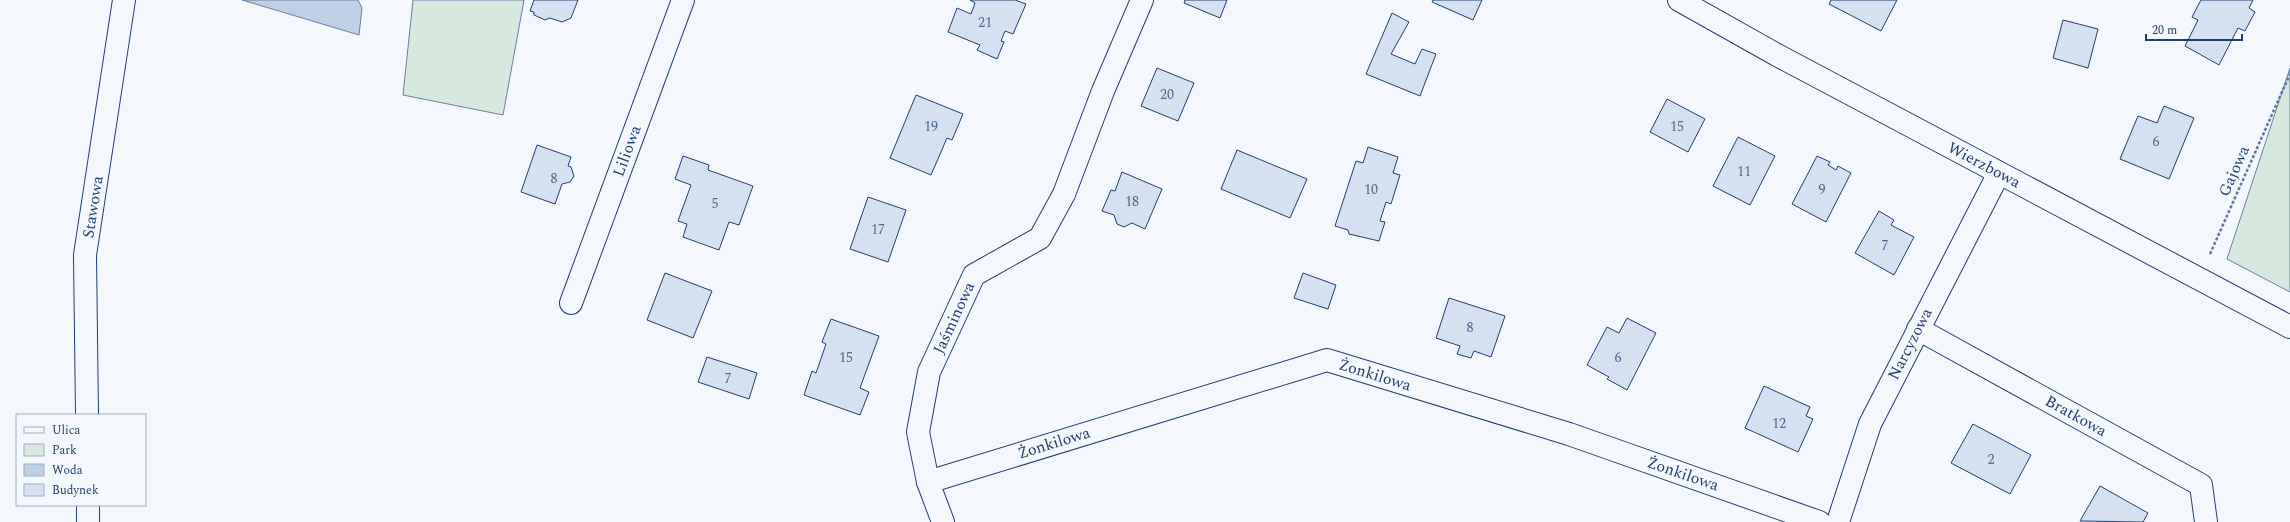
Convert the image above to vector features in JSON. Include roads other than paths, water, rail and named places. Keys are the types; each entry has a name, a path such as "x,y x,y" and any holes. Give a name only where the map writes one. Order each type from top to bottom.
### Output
{"street":[{"name":"Stawowa","path":"87,414 85,256 124,0"},
{"name":"Liliowa","path":"571,303 683,0"},
{"name":"Jaśminowa","path":"943,522 928,482 918,432 929,372 974,275 1040,238 1064,194 1103,91 1142,0"},
{"name":"Wierzbowa","path":"1679,0 1777,55 2199,278 2290,328"},
{"name":"Narcyzowa","path":"1838,522 1870,424 1999,173"},
{"name":"Bratkowa","path":"1918,329 2201,485 2206,522"},
{"name":"Żonkilowa","path":"928,482 1327,360 1569,434 1819,522"},
{"path":"88,506 88,522"}],"water":[{"path":"242,0 358,0 362,8 359,35"}]}
